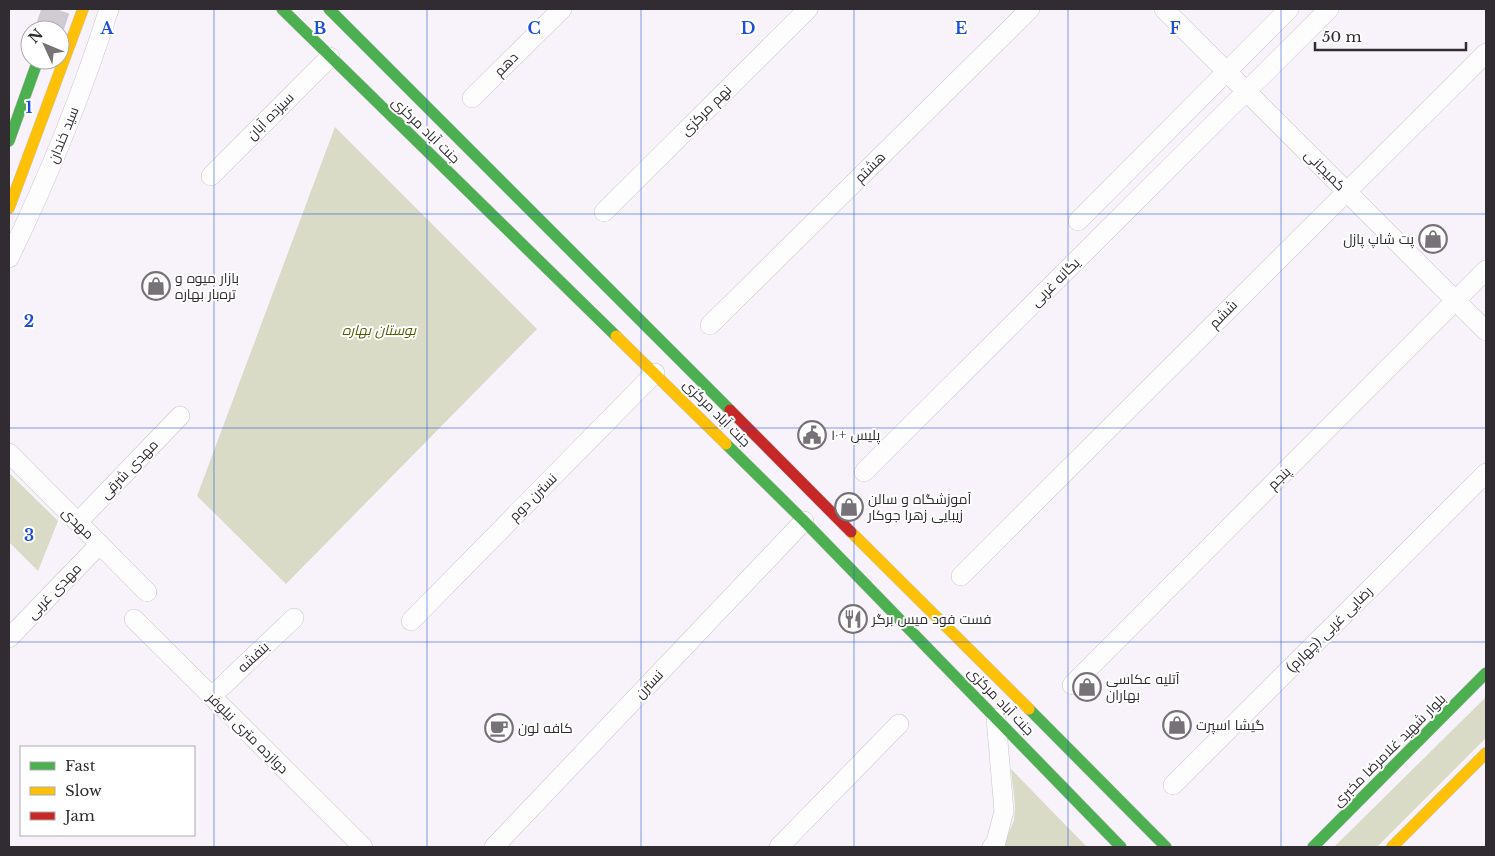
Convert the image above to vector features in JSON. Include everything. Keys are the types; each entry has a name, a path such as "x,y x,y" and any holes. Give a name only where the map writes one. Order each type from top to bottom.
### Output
{"main road":[{"path":"9,208 83,9"},
{"name":"جنت آباد مرکزی","path":"282,9 330,57 482,184 1166,847"},
{"name":"جنت آباد مرکزی","path":"328,9 482,184 655,373 804,521 1121,847"},
{"path":"9,141 34,70"},
{"name":"بلوار شهید غلامرضا مخبری","path":"1313,847 1486,674"},
{"path":"1392,847 1486,753"}],"street":[{"name":"سید خندان","path":"9,258 28,219 73,111 98,46 109,9"},
{"name":"دهم","path":"472,98 562,9"},
{"name":"نهم مرکزی","path":"604,212 808,9"},
{"name":"هشتم","path":"710,325 1030,9"},
{"name":"کمیجانی","path":"1164,9 1486,331"},
{"path":"1078,221 1289,9"},
{"name":"یگانه غربی","path":"864,472 1329,9"},
{"name":"ششم","path":"960,576 1486,53"},
{"name":"سیزده آبان","path":"211,176 330,57"},
{"name":"پنجم","path":"1072,685 1486,270"},
{"name":"نسترن دوم","path":"412,621 655,373"},
{"name":"مهدی شرقی","path":"78,522 180,416"},
{"name":"مهدی","path":"9,453 147,592"},
{"name":"رضایی غربی (چهارم)","path":"1173,785 1486,473"},
{"name":"نسترن","path":"494,847 804,521"},
{"name":"مهدی غربی","path":"9,638 100,544"},
{"name":"بنفشه","path":"212,696 294,618"},
{"name":"دوازده متری نیلوفر","path":"134,619 363,847"},
{"path":"992,847 996,842 1004,811 996,718"},
{"path":"778,847 899,724"}],"green space":[{"name":"بوستان بهاره","path":"335,127 537,329 286,584 197,496"},
{"path":"9,473 58,521 38,571 9,542"},
{"path":"1486,697 1486,738 1377,847 1334,847"},
{"path":"1011,769 1087,847 1003,847 1014,820 1015,805"}],"tunnel":[{"path":"52,20 56,9"}],"traffic: fast":[{"path":"282,9 616,336"},
{"path":"329,9 730,410"},
{"path":"9,141 34,70"},
{"path":"726,444 804,521 1121,847"},
{"path":"1313,847 1486,673"},
{"path":"1029,709 1166,847"}],"traffic: slow":[{"path":"9,208 83,9"},
{"path":"616,336 726,444"},
{"path":"851,532 1029,709"},
{"path":"1392,847 1486,753"}],"traffic: jam":[{"path":"730,410 851,532"}],"place":[{"name":"پت شاپ پازل","path":"1433,239"},
{"name":"بازار میوه و تره‌بار بهاره","path":"156,286"},
{"name":"پلیس +۱۰","path":"812,435"},
{"name":"آموزشگاه و سالن زیبایی زهرا جوکار","path":"849,507"},
{"name":"فست فود میس برگر","path":"853,619"},
{"name":"آتلیه عکاسی بهاران","path":"1087,687"},
{"name":"گیشا اسپرت","path":"1177,725"},
{"name":"کافه لون","path":"499,728"}]}
